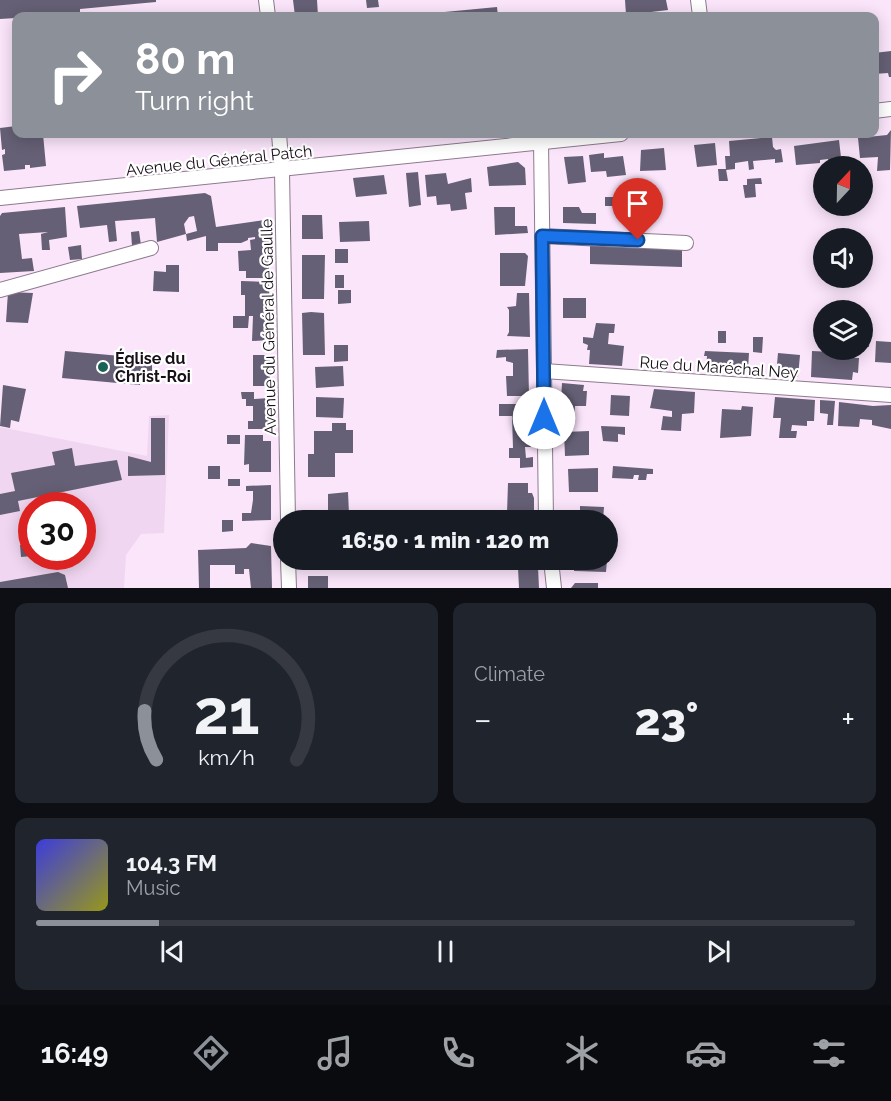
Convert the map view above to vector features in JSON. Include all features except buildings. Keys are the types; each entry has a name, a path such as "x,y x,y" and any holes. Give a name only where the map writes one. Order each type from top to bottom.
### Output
{"street":[{"name":"Avenue du Général de Gaulle","path":"279,138 282,171 288,510"},
{"name":"Avenue du Général Patch","path":"0,198 282,171 575,138"},
{"path":"541,141 546,510"},
{"path":"542,236 686,243"},
{"path":"0,290 151,248"},
{"name":"Rue du Maréchal Ney","path":"544,371 891,395"},
{"path":"288,570 289,588"},
{"path":"551,570 554,588"}],"shaded area":[{"path":"169,415 164,533 141,534 126,555 124,588 0,588 0,427 147,456 149,416"}],"place":[{"name":"Église du Christ-Roi","path":"103,367"}],"route":[{"path":"544,418 542,236 638,240"}]}
